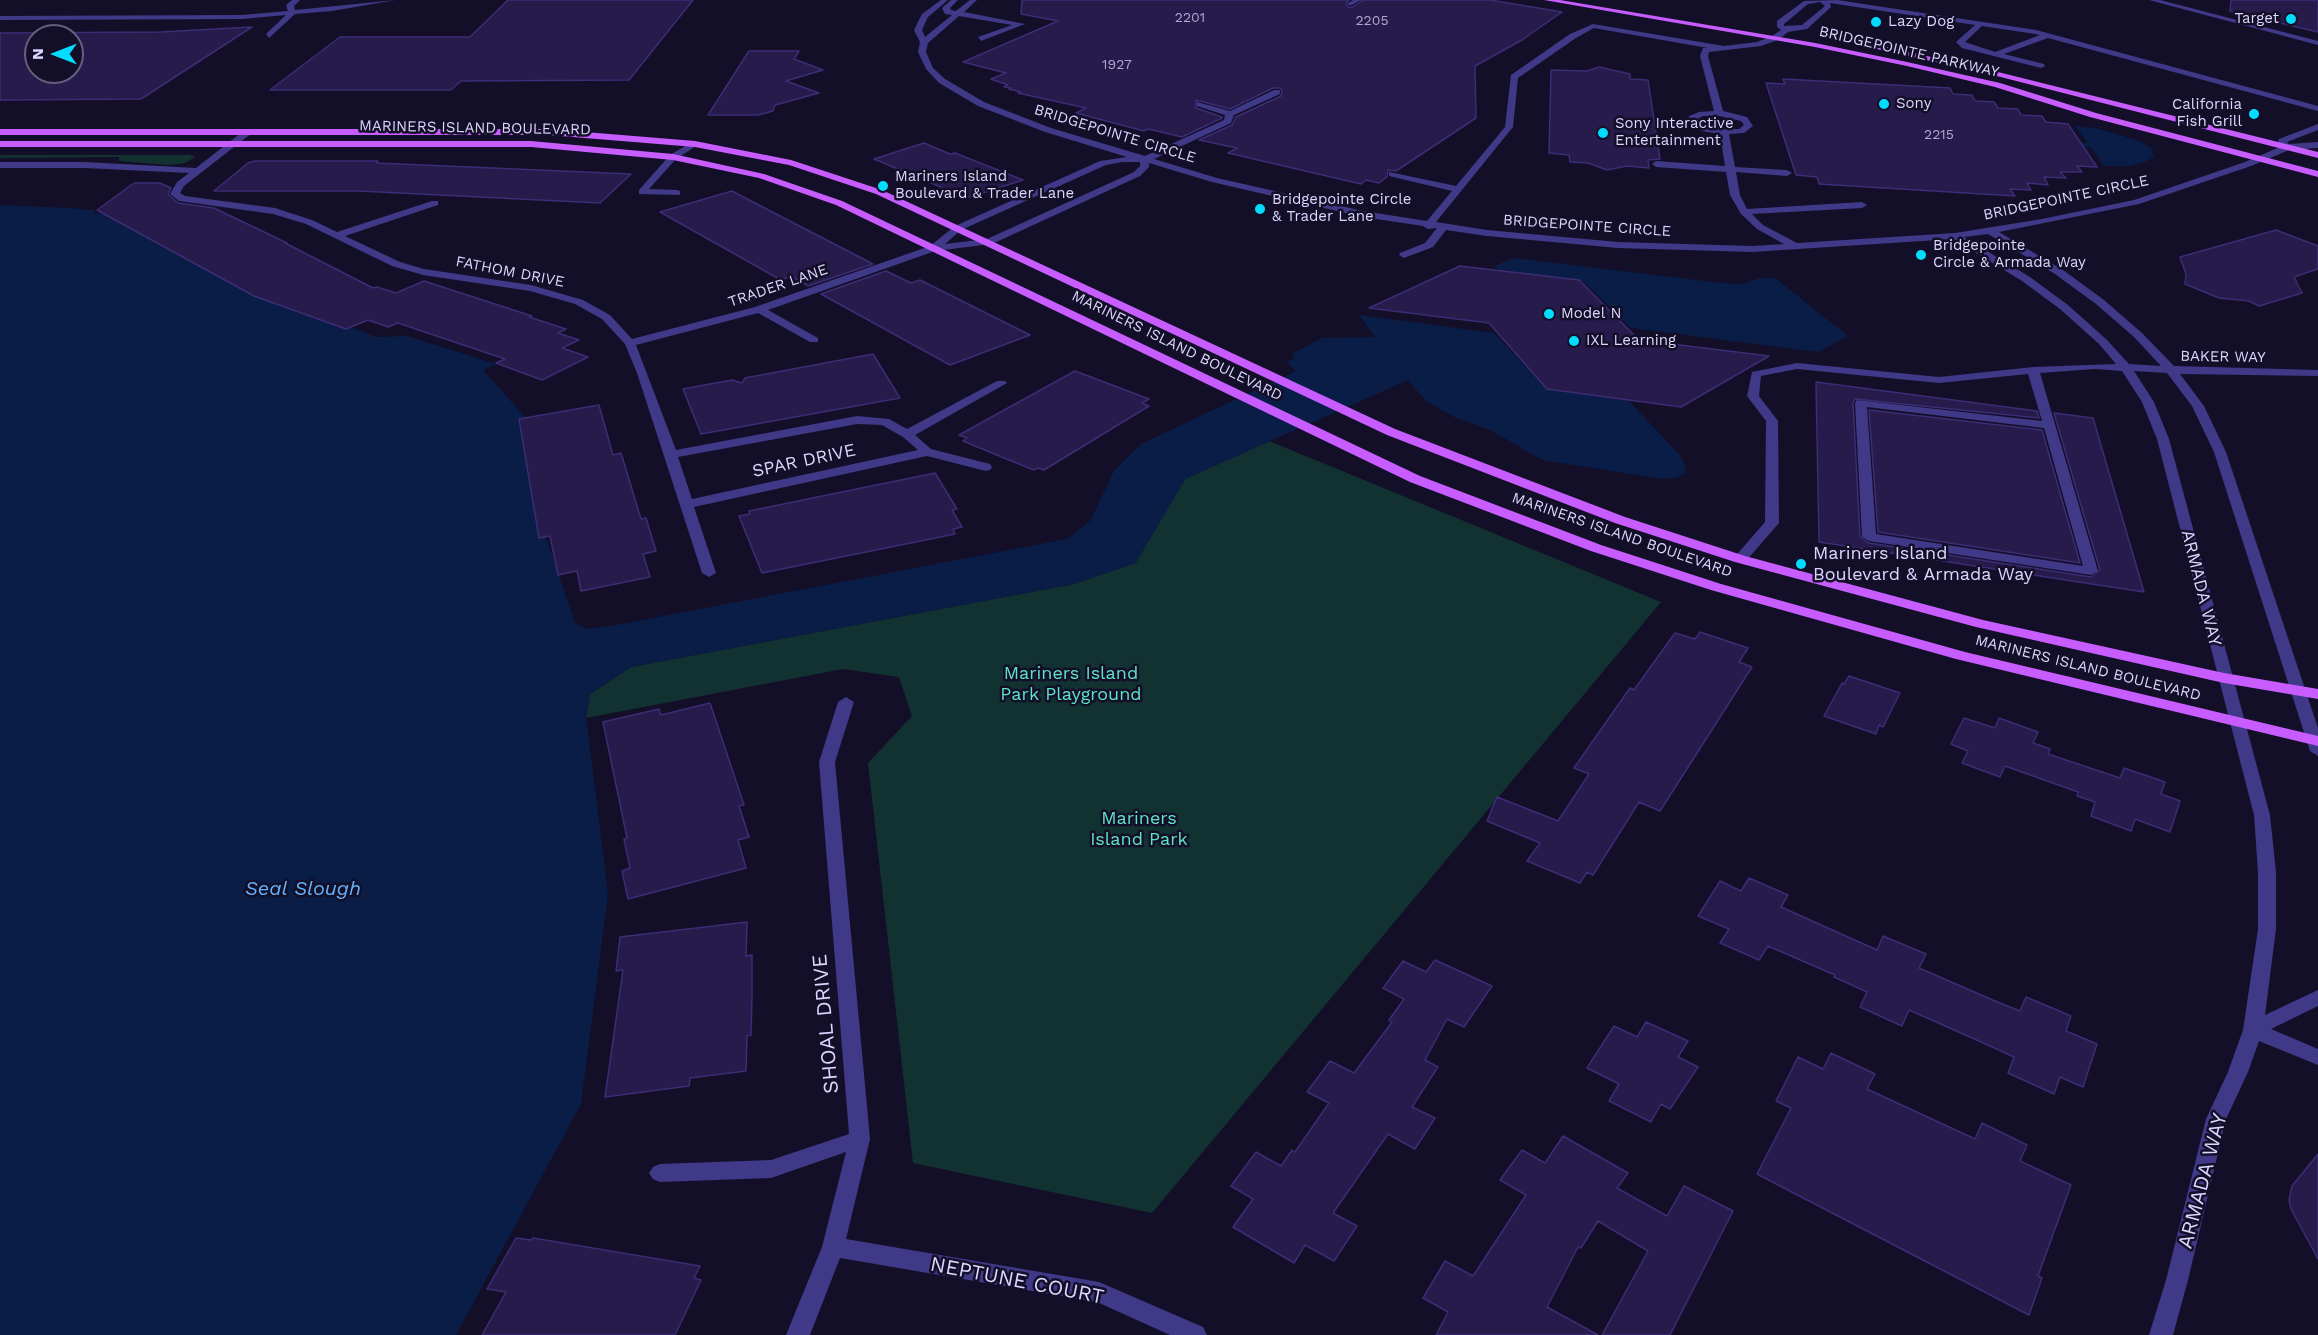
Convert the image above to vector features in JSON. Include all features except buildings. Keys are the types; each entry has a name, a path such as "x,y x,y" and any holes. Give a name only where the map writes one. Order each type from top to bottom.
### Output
{"main road":[{"name":"BRIDGEPOINTE PARKWAY","path":"1547,0 1858,53 1977,80 2093,115 2318,174"},
{"name":"BRIDGEPOINTE PARKWAY","path":"1776,28 1815,35"},
{"name":"BRIDGEPOINTE PARKWAY","path":"1868,45 1996,73 2318,155"},
{"name":"MARINERS ISLAND BOULEVARD","path":"0,132 548,132 695,144 791,163 879,192 1391,432 1482,469 1620,520 1740,559 1981,624 2224,678 2318,694"},
{"name":"MARINERS ISLAND BOULEVARD","path":"0,144 531,144 673,157 761,176 838,203 1348,449 1448,493 1596,548 1826,619 1961,656 2317,744"}],"street":[{"path":"292,14 290,5 297,0"},
{"path":"0,18 199,18 292,14 393,0"},
{"name":"BRIDGEPOINTE CIRCLE","path":"945,0 925,16 918,30 924,42 922,52 930,69 958,92 1033,125 1144,160 1329,207 1428,226 1541,239 1646,246 1752,249 1955,236 2136,202 2288,147"},
{"path":"955,0 946,8 948,12 1021,24 981,39"},
{"path":"924,42 974,0"},
{"path":"1350,4 1358,0"},
{"path":"1786,30 1781,27 1780,23 1806,2 1822,0 1981,23 2048,35 2318,110"},
{"path":"1719,113 1704,57 1706,50 1758,44 1775,38 1786,30 1804,27 1829,6 1822,0"},
{"path":"2152,0 2318,44"},
{"path":"269,36 292,14"},
{"path":"1981,23 1960,42 1965,46 2041,66"},
{"path":"1428,226 1509,127 1514,77 1573,36 1593,26 1724,48"},
{"path":"1996,54 2048,35"},
{"path":"1200,104 1230,114 1277,92"},
{"path":"1719,113 1744,119 1749,126 1741,130 1724,132 1705,129 1691,121 1695,115 1719,113"},
{"path":"1144,160 1228,122 1230,114"},
{"path":"2318,127 2282,141 2288,147 2318,145"},
{"name":"FATHOM DRIVE","path":"249,131 180,184 175,194 182,199 275,211 309,222 396,264 423,272 521,286 579,302 606,317 630,343 643,373 709,573"},
{"path":"1724,132 1735,195 1744,212 1760,227 1793,245"},
{"path":"677,193 642,192 673,157 695,144"},
{"name":"TRADER LANE","path":"630,343 759,309 934,248 989,242 1137,174 1145,167 1144,160 1122,159 1103,163 958,228 934,248"},
{"path":"1656,164 1787,173"},
{"path":"0,165 96,165 198,171"},
{"path":"1392,174 1457,189"},
{"path":"337,235 435,203"},
{"path":"1744,212 1862,206"},
{"path":"1404,255 1429,245 1442,228"},
{"path":"1991,231 2059,272 2100,302 2138,335 2172,371 2198,406 2220,452 2296,691 2317,744"},
{"name":"ARMADA WAY","path":"1955,236 2026,279 2064,307 2100,339 2127,369 2148,402 2163,438 2262,816 2267,872 2267,929 2253,1030 2238,1072 2216,1119 2177,1280 2161,1335"},
{"path":"759,309 814,340"},
{"name":"BAKER WAY","path":"1740,559 1772,523 1772,421 1753,396 1756,374 1797,366 1939,380 2095,366 2172,371 2318,373"},
{"path":"2033,370 2049,425 2091,571 1869,537 1861,403 2049,425"},
{"path":"907,434 1001,383"},
{"name":"SPAR DRIVE","path":"671,455 857,420 885,422 907,434 927,452"},
{"name":"SPAR DRIVE","path":"688,504 927,452 986,467"},
{"name":"SHOAL DRIVE","path":"798,1335 833,1247 860,1139 827,762 846,702"},
{"path":"2253,1030 2318,997"},
{"path":"2253,1030 2318,1057"},
{"path":"660,1173 771,1169 860,1139"},
{"name":"NEPTUNE COURT","path":"833,1247 1099,1292 1195,1335"}],"green space":[{"path":"0,155 191,155 195,157 185,163 169,165 119,161 119,157 0,158"},
{"name":"Mariners Island Park","path":"1269,441 1661,602 1152,1213 913,1163 868,763 912,716 899,677 843,669 586,718 590,694 631,667 1074,584 1135,563 1185,479"}],"water":[{"path":"2075,126 2099,129 2140,141 2152,149 2154,157 2129,166 2104,166 2091,147 2076,147 2073,143 2088,143"},
{"name":"Seal Slough","path":"0,205 95,210 94,213 113,214 309,311 376,337 407,336 496,364 483,370 525,417 537,511 575,623 586,629 1067,539 1090,521 1114,471 1141,444 1296,371 1287,362 1294,358 1293,353 1322,338 1375,337 1359,315 1494,333 1547,389 1628,400 1678,453 1684,462 1686,472 1677,478 1662,479 1542,460 1492,431 1454,417 1425,400 1408,380 1185,479 1136,563 1074,584 631,667 590,694 586,717 608,894 581,1104 456,1335 0,1335"},
{"path":"1513,258 1730,284 1742,284 1760,278 1775,278 1848,336 1819,352 1631,328 1584,282 1499,270 1495,266"}],"place":[{"name":"Target","path":"2291,19"},
{"name":"Lazy Dog","path":"1876,22"},
{"name":"Sony","path":"1884,104"},
{"name":"California Fish Grill","path":"2254,114"},
{"name":"Sony Interactive Entertainment","path":"1603,133"},
{"name":"Mariners Island Boulevard & Trader Lane","path":"883,186"},
{"name":"Bridgepointe Circle & Trader Lane","path":"1260,209"},
{"name":"Bridgepointe Circle & Armada Way","path":"1921,255"},
{"name":"Model N","path":"1549,314"},
{"name":"IXL Learning","path":"1574,341"},
{"name":"Mariners Island Boulevard & Armada Way","path":"1801,564"}],"park label":[{"name":"Mariners Island Park Playground","path":"1071,684"}]}
